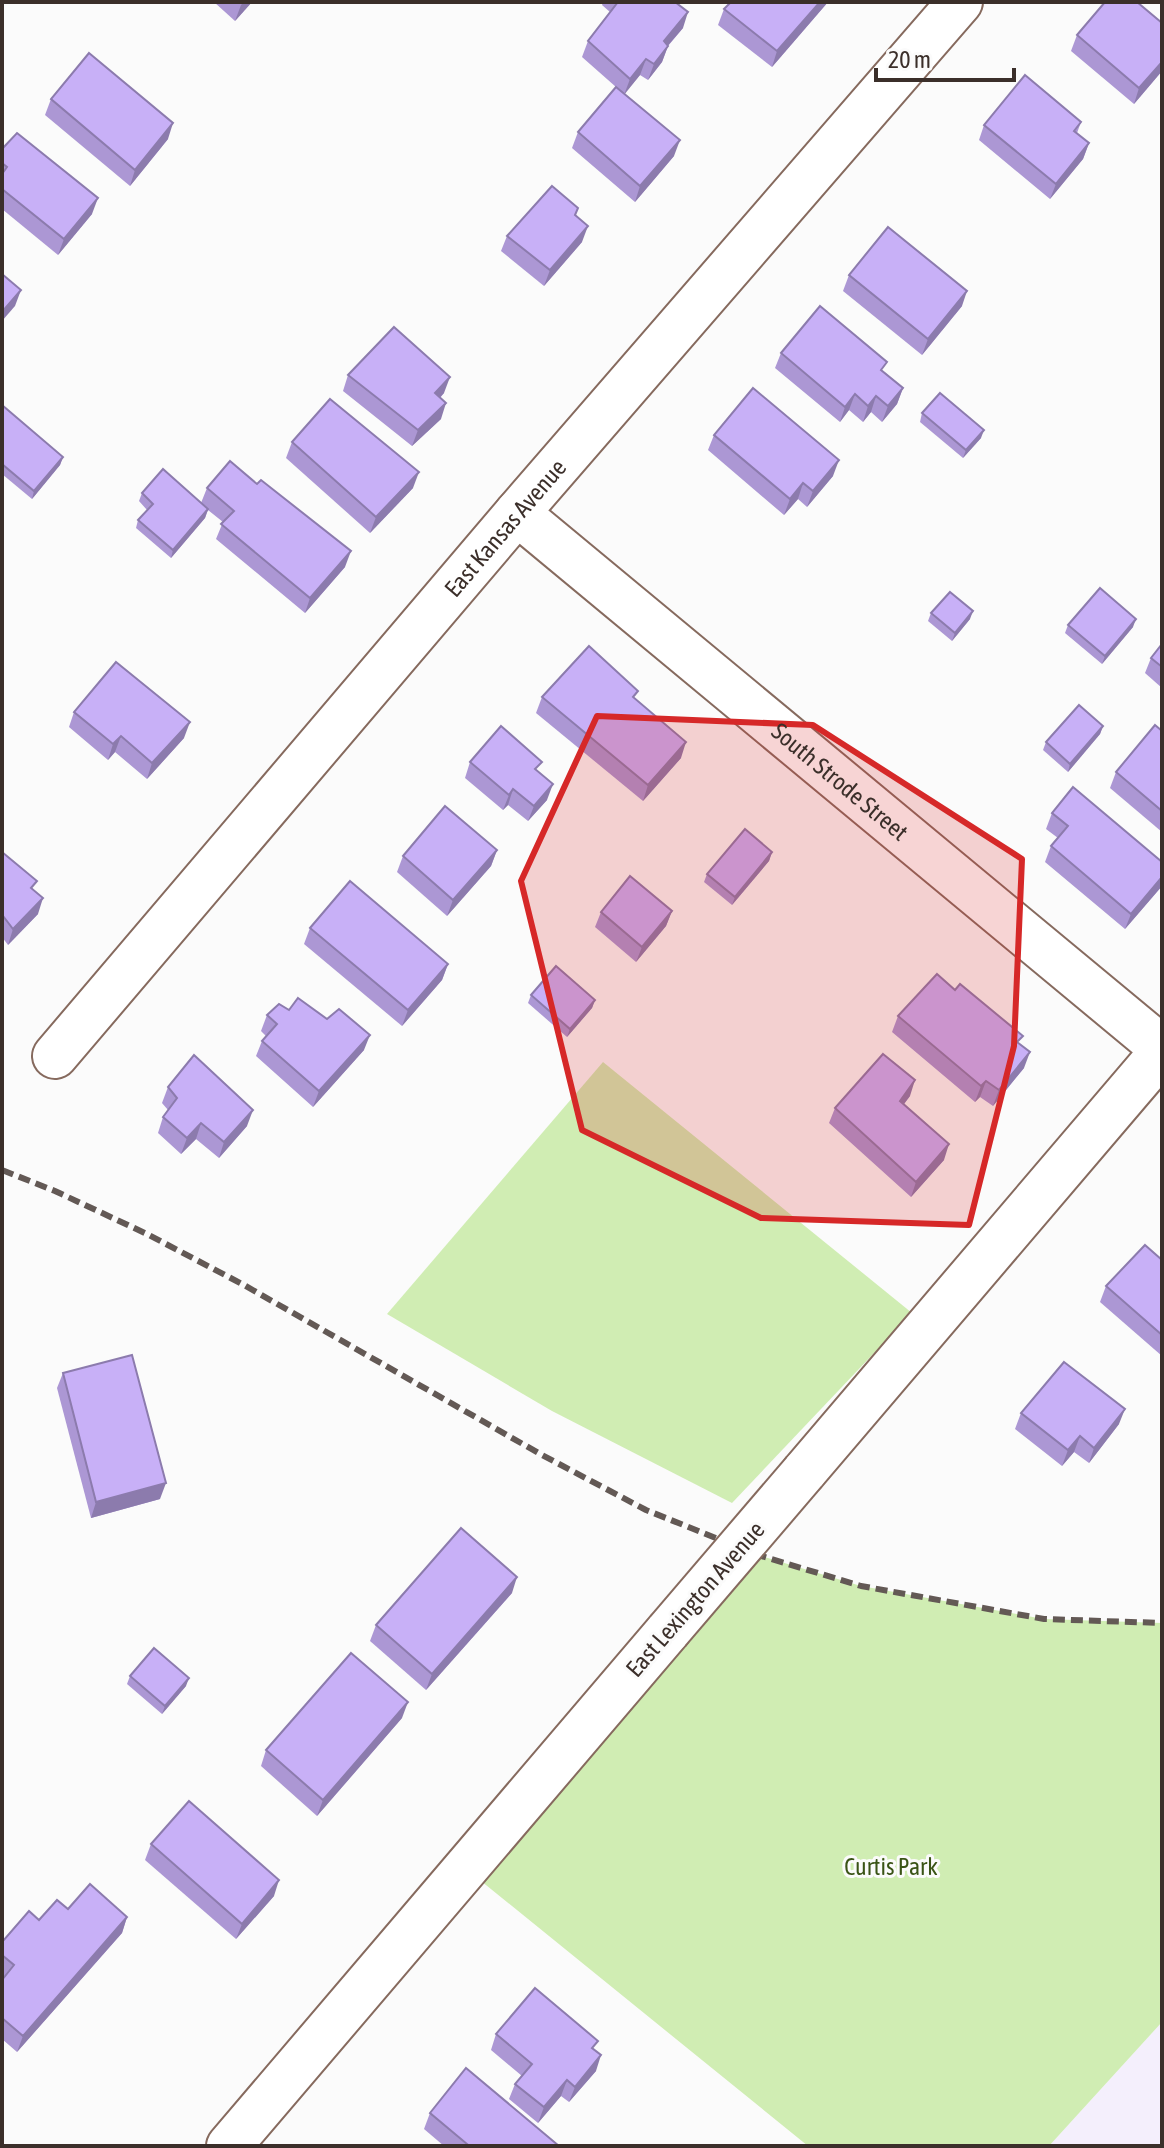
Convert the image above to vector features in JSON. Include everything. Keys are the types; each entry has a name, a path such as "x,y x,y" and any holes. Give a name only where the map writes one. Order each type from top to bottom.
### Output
{"street":[{"name":"East Kansas Avenue","path":"55,1056 517,513 960,2"},
{"name":"South Strode Street","path":"517,513 1162,1050"},
{"name":"East Lexington Avenue","path":"229,2146 1162,1050"}],"highlighted area":[{"path":"597,716 813,725 1022,859 1014,1046 969,1225 761,1218 582,1130 521,881"}],"shaded area":[{"path":"1162,2022 1162,2146 1049,2146"}],"green space":[{"path":"603,1062 912,1313 732,1503 552,1411 387,1314"},
{"name":"Curtis Park","path":"758,1555 861,1586 1044,1619 1162,1623 1162,2022 1049,2146 808,2146 465,1868"}],"building":[{"path":"618,2 675,2 688,12 664,41 668,46 654,64 646,59 630,79 588,41"},
{"path":"731,2 820,2 777,51 724,9"},
{"path":"1105,2 1137,2 1162,23 1162,62 1139,88 1077,35"},
{"path":"89,53 173,123 135,170 51,99"},
{"path":"1025,75 1081,122 1074,131 1089,143 1056,184 984,125"},
{"path":"616,87 680,140 640,186 578,132"},
{"path":"17,133 98,198 64,239 2,189 2,174 7,167 2,163 2,149"},
{"path":"552,186 578,208 575,215 588,226 550,270 507,236"},
{"path":"888,227 967,291 928,339 849,275"},
{"path":"2,274 21,290 2,312"},
{"path":"820,306 887,362 881,370 903,388 888,406 876,396 868,406 855,394 845,407 781,353"},
{"path":"394,327 450,377 435,393 446,403 418,430 348,375"},
{"path":"753,388 839,460 813,491 803,483 790,499 714,435"},
{"path":"940,393 984,430 966,450 922,413"},
{"path":"330,399 419,472 376,517 292,442"},
{"path":"2,405 63,457 34,491 2,464"},
{"path":"230,461 257,484 261,480 351,551 310,598 221,524 234,511 207,488"},
{"path":"163,469 208,509 173,550 138,520 153,504 142,493"},
{"path":"1100,588 1136,619 1105,656 1068,625"},
{"path":"950,592 973,611 955,633 931,613"},
{"path":"1162,644 1162,667 1151,658"},
{"path":"589,646 638,691 633,697 686,742 648,785 542,697"},
{"path":"116,662 190,722 152,763 121,736 113,744 74,712"},
{"path":"1079,705 1103,726 1070,764 1046,742"},
{"path":"1155,725 1162,731 1162,811 1116,772"},
{"path":"501,726 542,762 535,769 553,784 534,806 513,789 509,795 470,762"},
{"path":"1073,787 1162,862 1162,877 1131,914 1051,846 1068,826 1052,813"},
{"path":"445,806 497,850 453,900 403,856"},
{"path":"745,829 772,852 735,897 707,874"},
{"path":"2,852 37,881 31,888 43,898 13,929 2,917"},
{"path":"630,876 672,911 642,947 601,912"},
{"path":"350,881 448,964 408,1010 310,928"},
{"path":"556,966 595,1000 570,1029 531,995"},
{"path":"937,974 955,990 960,984 1023,1036 1017,1042 1030,1052 999,1090 986,1081 981,1086 898,1016"},
{"path":"298,998 327,1019 339,1009 370,1035 319,1091 262,1041 277,1024 267,1015 279,1004 289,1010"},
{"path":"883,1054 915,1080 900,1101 949,1144 916,1182 835,1108"},
{"path":"194,1055 253,1110 224,1142 201,1123 187,1138 163,1117 177,1098 168,1087"},
{"path":"1145,1245 1162,1260 1162,1335 1106,1286"},
{"path":"132,1355 166,1483 96,1502 63,1373"},
{"path":"1064,1362 1125,1409 1094,1448 1080,1436 1068,1450 1021,1413"},
{"path":"461,1528 517,1577 432,1674 376,1625"},
{"path":"154,1648 189,1678 165,1706 130,1676"},
{"path":"351,1653 408,1702 323,1800 266,1750"},
{"path":"189,1801 279,1880 242,1924 151,1844"},
{"path":"90,1884 127,1917 23,2036 2,2018 2,1980 14,1965 2,1955 2,1942 29,1911 39,1920 57,1900 68,1909"},
{"path":"535,1988 598,2041 592,2048 601,2055 575,2087 567,2080 544,2107 515,2084 532,2064 496,2034"},
{"path":"466,2068 559,2146 465,2146 467,2144 430,2113"}],"railway":[{"path":"2,1170 147,1234 244,1285 542,1455 646,1510 758,1555 861,1586 1044,1619 1162,1623"}]}
